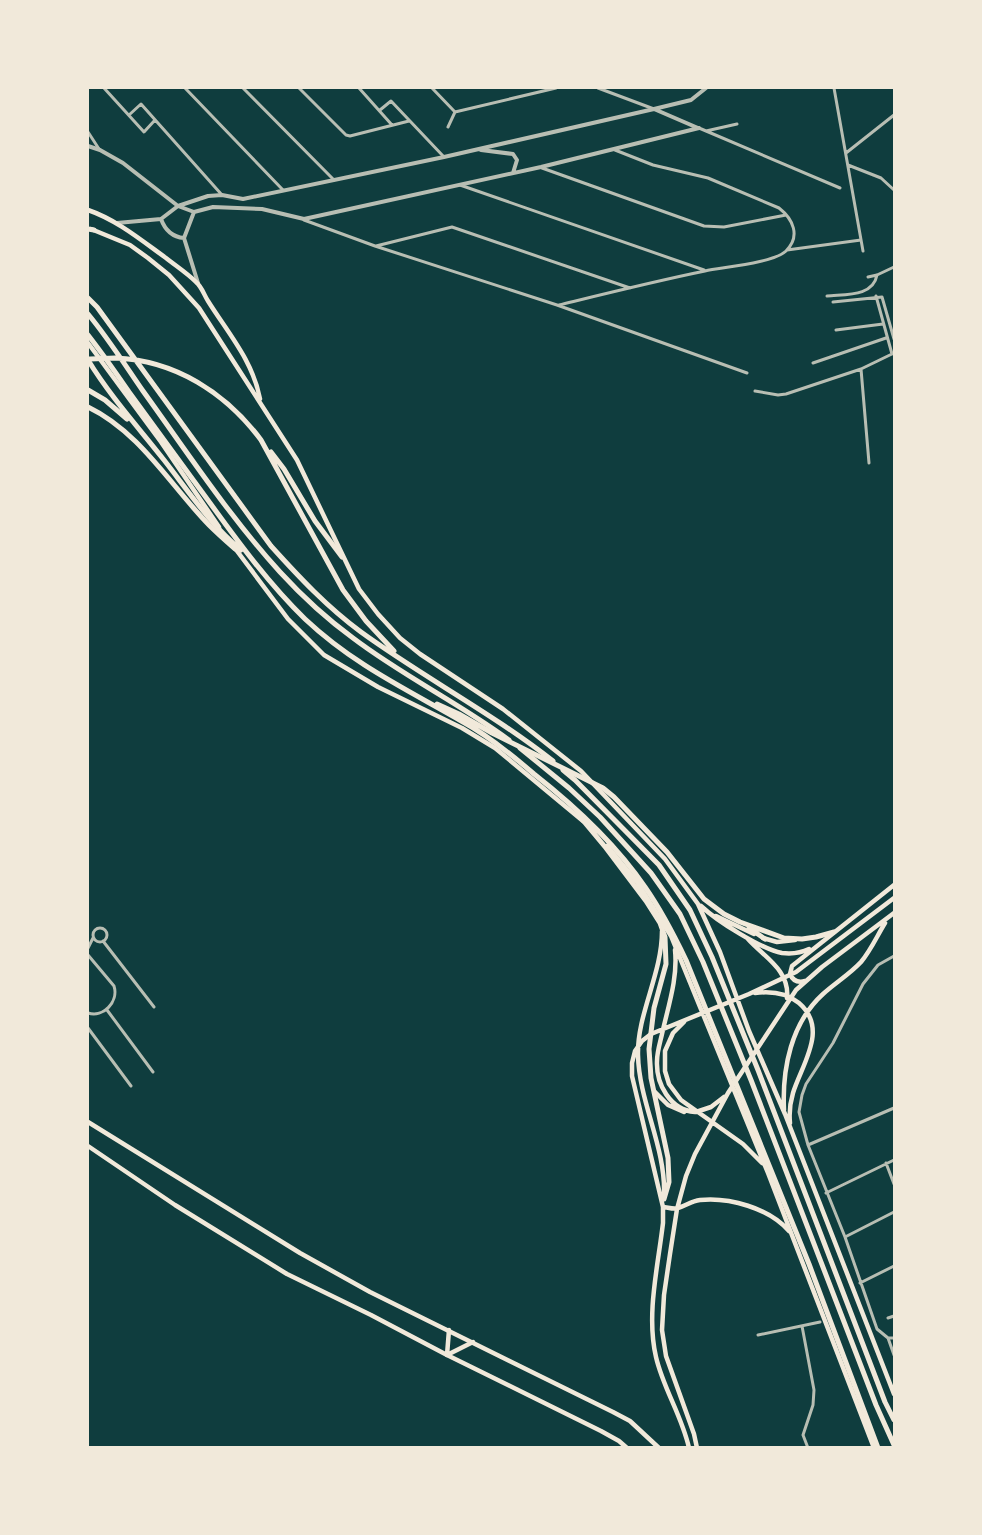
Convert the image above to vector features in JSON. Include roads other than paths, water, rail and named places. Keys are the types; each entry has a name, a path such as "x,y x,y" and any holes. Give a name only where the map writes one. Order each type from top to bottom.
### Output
{"highway":[{"path":"88,298 270,546 331,608 361,632 531,744 582,786 659,865 690,910 712,958 758,1070 885,1402 894,1420"},
{"path":"88,314 249,535 281,572 324,614 353,638 409,676 489,725 526,753 569,788 600,817 652,873 680,914 702,962 751,1080 872,1396 894,1445"},
{"path":"88,335 249,556 288,601 319,632 357,661 464,722 493,741 564,798 604,837 646,888 670,928 700,994 878,1448"},
{"path":"97,376 88,360 115,358 147,363 168,368 189,377 229,403 249,424 284,468 315,521 342,557"},
{"path":"88,364 135,427 163,459 208,518 228,539 249,556"},
{"path":"88,390 106,400 135,427"},
{"path":"88,407 112,421 128,434 154,460 209,525 235,549"},
{"path":"261,440 348,598 401,659"},
{"path":"422,699 459,714 492,733 603,788 662,847 696,890 714,907 745,924 777,936 798,939 834,932"},
{"path":"564,798 616,860 656,916 663,930 667,958 657,997 650,1039 650,1069 669,1169 669,1182 664,1199"},
{"path":"745,924 764,939"}],"main road":[{"path":"88,210 117,223 198,283 208,302 233,336 249,366 257,382 260,403"},
{"path":"90,229 130,245 169,276 200,308 297,460 342,557 359,589 378,614 400,638 420,654 503,709 581,771 665,859 698,904 720,952 749,1031 785,1114 894,1394"},
{"path":"88,345 161,442 235,549 288,619 324,655 378,687 462,728 495,748 587,825 637,882 660,916 674,943 794,1235 874,1448"},
{"path":"806,980 800,982 793,979 790,974 790,968 815,946 894,885"},
{"path":"663,1207 633,1082 632,1063 635,1051 642,1041 656,1031 749,994 796,972 894,898"},
{"path":"698,904 747,938 770,949 788,954 806,951 815,946"},
{"path":"706,911 764,939 782,942 798,939"},
{"path":"697,1448 694,1434 666,1356 662,1330 664,1295 677,1209 686,1176 695,1154 728,1093 796,990 806,980 894,913"},
{"path":"660,916 662,931 660,954 640,1034 638,1051 640,1072 663,1172 663,1224 652,1325 652,1342 689,1448"},
{"path":"785,1114 784,1091 788,1060 801,1022 816,1000 864,957 887,919"},
{"path":"747,938 776,965 784,977 788,991 782,1011"},
{"path":"674,943 675,976 657,1054 657,1068 660,1082 668,1098 683,1110 695,1112"},
{"path":"749,994 768,992 788,996 805,1009 812,1023 813,1037 811,1048 791,1101 791,1130"},
{"path":"687,1020 677,1028 667,1045 664,1058 666,1077 672,1090 681,1100 750,1149 768,1173"},
{"path":"655,1092 672,1108 683,1112 695,1112 711,1107 721,1101 728,1093"},
{"path":"89,1123 300,1253 370,1292 630,1421 659,1448"},
{"path":"88,1146 175,1205 288,1274 602,1431 627,1448"},
{"path":"663,1207 677,1209 699,1200 714,1200 736,1204 771,1216 794,1235"},
{"path":"447,1355 449,1330"},
{"path":"447,1355 473,1342"},
{"path":"652,1342 658,1346 663,1342"},
{"path":"656,1358 660,1354 666,1356"}],"street":[{"path":"104,88 144,132 155,120"},
{"path":"185,88 283,190"},
{"path":"243,88 334,180"},
{"path":"299,88 346,135 350,136 409,121"},
{"path":"359,88 392,125"},
{"path":"432,88 455,112"},
{"path":"455,112 556,88"},
{"path":"598,88 654,109 840,188"},
{"path":"117,223 161,219 178,206 208,196 222,195 242,199 477,150 691,100 706,88"},
{"path":"834,88 863,250"},
{"path":"380,110 391,101 444,157"},
{"path":"129,115 141,104 222,195"},
{"path":"448,127 455,112"},
{"path":"846,153 894,115"},
{"path":"706,131 737,124"},
{"path":"304,219 615,150 699,128"},
{"path":"88,132 100,150"},
{"path":"88,146 100,150 132,168 178,206 194,212 213,208 262,209 304,219 375,246 557,305 747,374"},
{"path":"477,150 513,154 517,160 513,173"},
{"path":"615,150 654,165 708,178 779,208 787,215 794,229 791,244 787,250"},
{"path":"848,165 880,178 894,190"},
{"path":"541,167 704,226 724,227 787,215"},
{"path":"459,185 705,271"},
{"path":"194,212 184,238 198,283"},
{"path":"161,219 169,232 178,238 184,238"},
{"path":"375,246 452,227 630,288"},
{"path":"557,305 705,271 774,258 787,250 861,240"},
{"path":"868,277 877,275 894,266"},
{"path":"826,296 864,292 874,285 877,275"},
{"path":"755,391 778,395 786,394 861,369 893,353 886,338 876,296"},
{"path":"833,302 876,296 882,297 894,339"},
{"path":"836,330 883,324"},
{"path":"813,363 886,338"},
{"path":"861,369 869,463"},
{"path":"88,948 96,929 104,928 108,935 103,942"},
{"path":"94,937 97,941 103,942 154,1007"},
{"path":"88,955 114,986 115,990 107,1010 96,1014 88,1012"},
{"path":"894,956 878,965 867,978 833,1044 804,1089 799,1112 808,1145 845,1236 860,1283 878,1329 888,1338 894,1355"},
{"path":"107,1010 153,1072"},
{"path":"88,1028 131,1086"},
{"path":"808,1145 894,1108"},
{"path":"826,1193 894,1160"},
{"path":"886,1163 894,1184"},
{"path":"845,1236 894,1212"},
{"path":"860,1283 894,1266"},
{"path":"888,1318 894,1316"},
{"path":"758,1335 820,1322"},
{"path":"802,1326 814,1390 813,1405 803,1435 808,1448"},
{"path":"888,1338 894,1338"}]}
